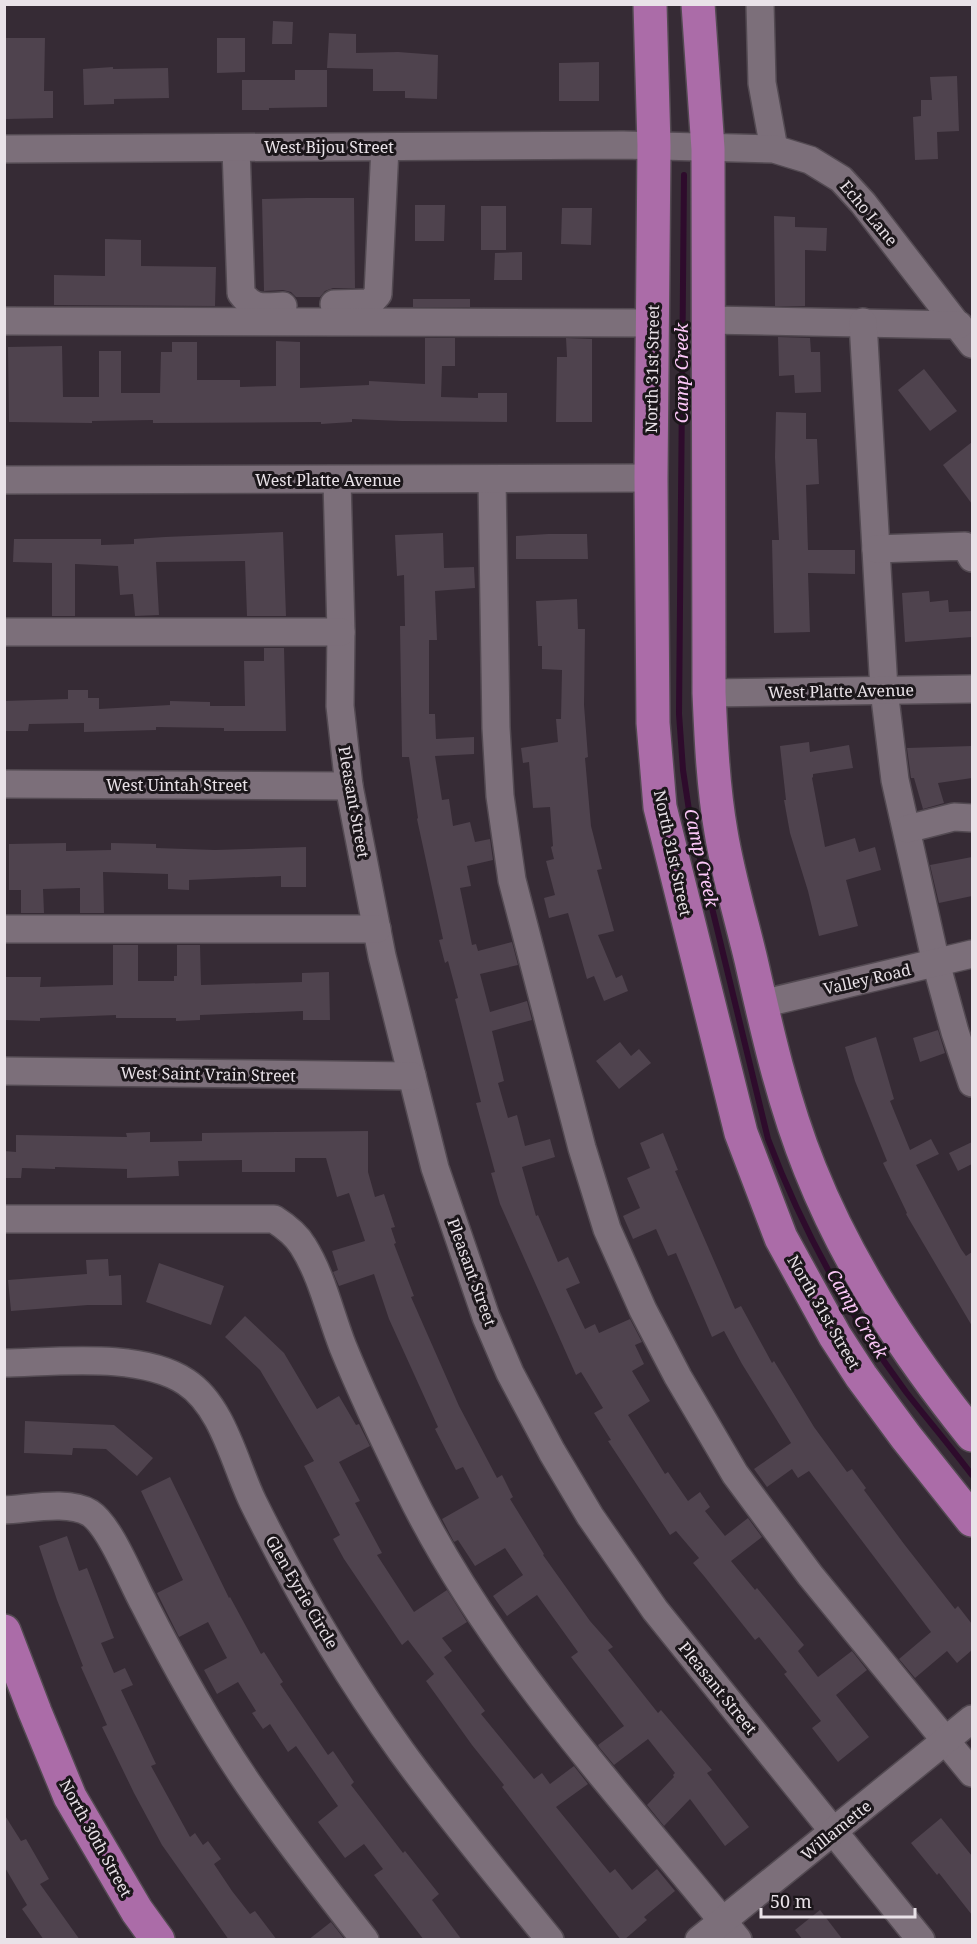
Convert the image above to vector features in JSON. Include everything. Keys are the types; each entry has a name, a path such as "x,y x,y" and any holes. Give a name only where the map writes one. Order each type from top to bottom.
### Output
{"main road":[{"name":"North 31st Street","path":"650,4 654,146 651,478 653,723 660,807 741,1133 781,1238 835,1336 861,1376 972,1520"},
{"path":"698,4 708,149 709,693 713,776 721,834 761,1004 791,1113 810,1169 833,1220 872,1294 914,1361 972,1435"},
{"name":"North 30th Street","path":"4,1631 70,1797 137,1911 158,1940"}],"street":[{"path":"760,4 762,83 774,149"},
{"name":"West Bijou Street","path":"4,149 654,146"},
{"name":"Echo Lane","path":"654,146 774,149 810,160 841,178 966,335"},
{"path":"236,148 241,293 248,303 260,307 370,303 378,294 385,147"},
{"path":"708,320 863,322 966,335"},
{"path":"4,321 653,323"},
{"path":"863,322 885,690 895,780 936,963 972,1083"},
{"name":"West Platte Avenue","path":"4,480 651,478"},
{"path":"492,479 496,728 500,796 510,869 582,1148 607,1229 648,1320 678,1377 735,1474 810,1575 972,1773"},
{"name":"Pleasant Street","path":"337,480 341,632 340,706 349,786 377,929 435,1168 486,1317 510,1373 552,1452 590,1516 655,1610 921,1940"},
{"path":"876,549 965,546 972,558"},
{"path":"4,632 341,632"},
{"name":"West Platte Avenue","path":"709,693 972,689"},
{"name":"West Uintah Street","path":"4,784 349,786"},
{"path":"907,829 954,817 972,818"},
{"path":"4,929 377,929"},
{"name":"Valley Road","path":"761,1004 972,954"},
{"name":"West Saint Vrain Street","path":"4,1071 412,1076"},
{"path":"4,1219 274,1219 288,1228 302,1244 312,1261 343,1347 366,1401 419,1510 480,1611 541,1697 730,1930"},
{"name":"Glen Eyrie Circle","path":"4,1363 118,1362 147,1365 168,1371 188,1383 209,1404 270,1536 308,1606 351,1676 401,1751 460,1829 550,1940"},
{"path":"4,1510 41,1506 78,1508 91,1514 105,1529 151,1618 219,1738 257,1798 365,1940"},
{"name":"Willamette","path":"699,1940 730,1930 834,1831 972,1719"}],"building":[{"path":"273,21 293,22 292,44 272,44"},
{"path":"329,33 356,34 356,53 398,52 438,55 437,99 405,98 405,91 373,91 373,69 327,68"},
{"path":"5,38 45,38 44,91 53,91 53,118 6,119"},
{"path":"217,38 245,38 245,72 217,73"},
{"path":"599,62 599,101 559,101 559,63"},
{"path":"113,67 113,69 168,68 169,98 114,99 114,104 84,105 83,69"},
{"path":"295,70 327,70 327,107 242,110 242,80 295,80"},
{"path":"957,76 959,131 937,132 938,159 915,160 913,117 921,116 921,100 932,100 930,77"},
{"path":"354,198 355,288 333,288 325,291 320,297 296,297 291,292 283,290 264,291 262,199"},
{"path":"415,205 445,205 444,241 415,241"},
{"path":"481,206 506,206 506,250 481,250"},
{"path":"562,208 592,208 591,245 561,244"},
{"path":"774,216 795,217 795,227 827,228 826,251 805,250 805,306 775,306"},
{"path":"105,239 141,240 141,266 216,267 215,306 54,305 54,275 105,276"},
{"path":"522,252 522,280 494,280 495,253"},
{"path":"413,299 470,299 470,307 413,307"},
{"path":"778,337 810,338 811,352 820,352 821,392 795,393 794,375 779,376"},
{"path":"425,338 455,338 455,366 442,366 441,397 478,398 478,393 507,393 507,422 352,419 352,422 321,424 321,422 153,423 153,420 92,421 92,423 9,422 8,347 62,346 63,397 99,397 99,351 121,351 121,393 160,393 161,352 172,352 172,342 197,342 197,380 240,380 240,387 276,386 276,341 300,342 300,388 369,385 369,381 425,384"},
{"path":"566,338 592,339 592,422 556,422 557,357 567,357"},
{"path":"924,369 957,411 930,431 898,390"},
{"path":"776,412 806,413 806,439 817,439 819,484 806,485 808,550 855,550 855,574 808,573 810,632 774,633 772,540 779,540 775,457"},
{"path":"972,442 972,504 943,465"},
{"path":"283,532 286,616 247,616 245,561 156,562 159,615 135,616 133,594 120,595 118,566 75,564 75,616 52,616 52,563 13,562 14,539 101,539 101,545 134,544 134,539"},
{"path":"443,533 444,568 474,567 475,588 435,591 437,640 429,640 429,714 435,714 436,739 474,737 474,754 435,756 442,800 449,799 453,826 470,822 475,842 490,839 493,860 467,866 471,886 460,888 472,945 476,944 478,951 512,942 518,965 480,974 490,1012 527,1001 532,1020 492,1031 504,1081 498,1083 508,1118 517,1115 525,1146 550,1139 555,1157 522,1167 536,1216 538,1215 558,1262 568,1257 580,1283 566,1289 585,1329 595,1324 599,1333 630,1319 642,1342 635,1345 644,1364 632,1371 650,1401 628,1415 665,1474 668,1472 688,1501 700,1492 710,1507 705,1511 725,1536 748,1518 762,1537 731,1561 755,1590 757,1588 804,1645 798,1651 818,1677 852,1651 867,1670 836,1695 869,1737 838,1762 812,1728 821,1721 784,1674 787,1672 759,1637 755,1640 693,1563 699,1558 676,1531 670,1535 608,1441 611,1440 594,1413 603,1408 581,1372 576,1375 500,1204 491,1173 495,1172 476,1103 481,1102 455,999 458,998 448,961 445,963 439,940 443,939 417,819 409,757 402,757 400,626 405,626 404,575 397,576 395,535"},
{"path":"587,534 588,559 516,559 516,536"},
{"path":"929,591 930,602 948,600 949,612 972,611 972,637 905,642 902,593"},
{"path":"577,599 578,629 585,629 584,705 588,757 585,758 591,826 602,869 597,870 614,931 598,935 616,978 622,975 628,991 604,1001 594,976 587,979 568,913 549,918 544,898 555,895 546,861 554,859 551,847 553,846 550,807 533,808 529,762 523,763 521,748 558,742 556,719 561,719 562,670 542,669 542,646 538,646 536,601"},
{"path":"264,648 284,648 286,731 224,731 224,728 156,727 156,730 84,732 84,723 29,724 28,731 4,731 4,701 68,699 68,690 88,690 88,698 99,698 99,709 170,705 170,701 210,702 210,706 245,706 244,661 264,661"},
{"path":"809,742 810,752 849,745 853,768 813,774 825,847 855,838 859,852 875,847 881,870 846,880 858,926 819,936 790,833 784,800 786,800 780,746"},
{"path":"972,746 972,778 938,783 944,803 923,809 914,778 911,778 907,748"},
{"path":"66,843 66,851 111,850 111,843 156,844 156,848 215,850 306,847 306,887 281,887 281,876 189,880 189,890 168,889 168,874 103,872 104,913 80,913 80,888 43,889 44,913 21,913 21,890 9,890 9,844"},
{"path":"972,857 972,896 939,903 930,865"},
{"path":"113,945 138,945 138,981 174,981 174,976 177,976 177,945 200,945 201,985 302,982 302,973 329,972 330,1020 303,1020 303,1011 200,1015 200,1020 176,1021 176,1018 116,1018 116,1015 40,1018 40,1021 4,1020 4,977 41,977 40,987 113,985"},
{"path":"938,1030 945,1053 920,1062 913,1038"},
{"path":"876,1037 894,1099 890,1101 910,1150 931,1139 939,1154 916,1165 961,1249 966,1256 972,1252 972,1326 906,1214 883,1163 887,1161 855,1081 845,1047"},
{"path":"620,1042 631,1056 639,1049 651,1063 619,1089 596,1061"},
{"path":"368,1131 368,1172 375,1197 384,1194 395,1227 391,1228 396,1243 394,1244 414,1296 411,1297 459,1406 497,1478 502,1475 513,1497 510,1499 543,1555 590,1621 613,1647 608,1650 658,1713 661,1710 712,1770 707,1773 749,1827 725,1846 690,1799 664,1826 647,1805 674,1777 675,1773 648,1739 614,1765 599,1747 598,1745 624,1726 571,1657 578,1652 537,1595 507,1616 493,1596 523,1575 505,1548 475,1566 458,1540 454,1542 442,1519 479,1498 463,1467 456,1470 435,1429 438,1427 389,1319 374,1274 339,1286 333,1272 338,1270 332,1251 365,1241 349,1193 337,1197 326,1158 295,1158 295,1172 242,1172 242,1160 178,1161 179,1176 127,1178 127,1169 55,1167 55,1169 22,1168 21,1178 4,1178 4,1151 16,1152 16,1135 127,1137 126,1133 150,1132 150,1142 202,1141 202,1133"},
{"path":"663,1133 678,1170 675,1171 735,1309 741,1306 772,1363 774,1361 814,1427 847,1472 852,1469 866,1488 864,1490 904,1544 955,1609 958,1606 972,1624 972,1650 957,1663 947,1651 915,1678 899,1659 931,1632 809,1471 798,1478 792,1469 767,1487 754,1469 791,1443 724,1331 712,1337 676,1253 668,1256 656,1229 633,1239 623,1216 640,1208 627,1178 650,1168 640,1143"},
{"path":"972,1142 972,1164 958,1171 949,1153"},
{"path":"108,1259 109,1276 121,1275 122,1305 88,1305 11,1311 8,1280 87,1274 86,1260"},
{"path":"159,1263 224,1286 211,1325 146,1302"},
{"path":"245,1316 284,1353 317,1409 339,1396 356,1425 359,1424 370,1446 339,1462 360,1501 355,1503 382,1553 377,1555 414,1612 447,1590 467,1622 442,1638 452,1651 444,1657 485,1711 481,1714 534,1779 542,1773 550,1784 574,1766 588,1784 556,1807 610,1873 615,1869 632,1890 657,1869 675,1891 644,1917 647,1920 624,1940 621,1940 502,1787 504,1785 426,1681 434,1674 408,1640 402,1645 344,1559 333,1539 340,1535 304,1466 314,1461 260,1370 225,1337"},
{"path":"25,1421 114,1425 153,1458 137,1476 106,1449 73,1448 72,1455 24,1453"},
{"path":"170,1477 229,1598 261,1654 264,1652 283,1682 280,1684 328,1755 333,1751 354,1782 351,1785 403,1853 405,1851 439,1894 432,1900 462,1940 424,1940 374,1875 383,1869 364,1844 345,1858 318,1822 338,1806 296,1746 288,1752 270,1724 263,1729 252,1713 256,1711 238,1682 217,1694 204,1670 227,1658 208,1622 179,1637 157,1593 183,1580 141,1491"},
{"path":"67,1536 79,1571 87,1568 114,1638 101,1643 114,1673 125,1668 133,1685 121,1690 156,1764 151,1766 190,1837 195,1833 203,1845 208,1841 221,1859 214,1864 232,1891 250,1914 255,1911 277,1940 229,1940 162,1845 134,1793 102,1727 107,1725 81,1667 83,1666 39,1546"},
{"path":"4,1814 21,1841 26,1839 49,1879 40,1884 80,1940 44,1940 22,1909 27,1905 4,1866"},
{"path":"941,1818 972,1856 972,1915 939,1873 937,1875 911,1843"},
{"path":"820,1910 843,1940 803,1940 795,1930"},
{"path":"331,1922 345,1940 308,1940"}],"waterway":[{"name":"Camp Creek","path":"684,175 679,714 683,770 690,817 768,1139 781,1173 828,1270 865,1333 906,1392 972,1475"}]}
